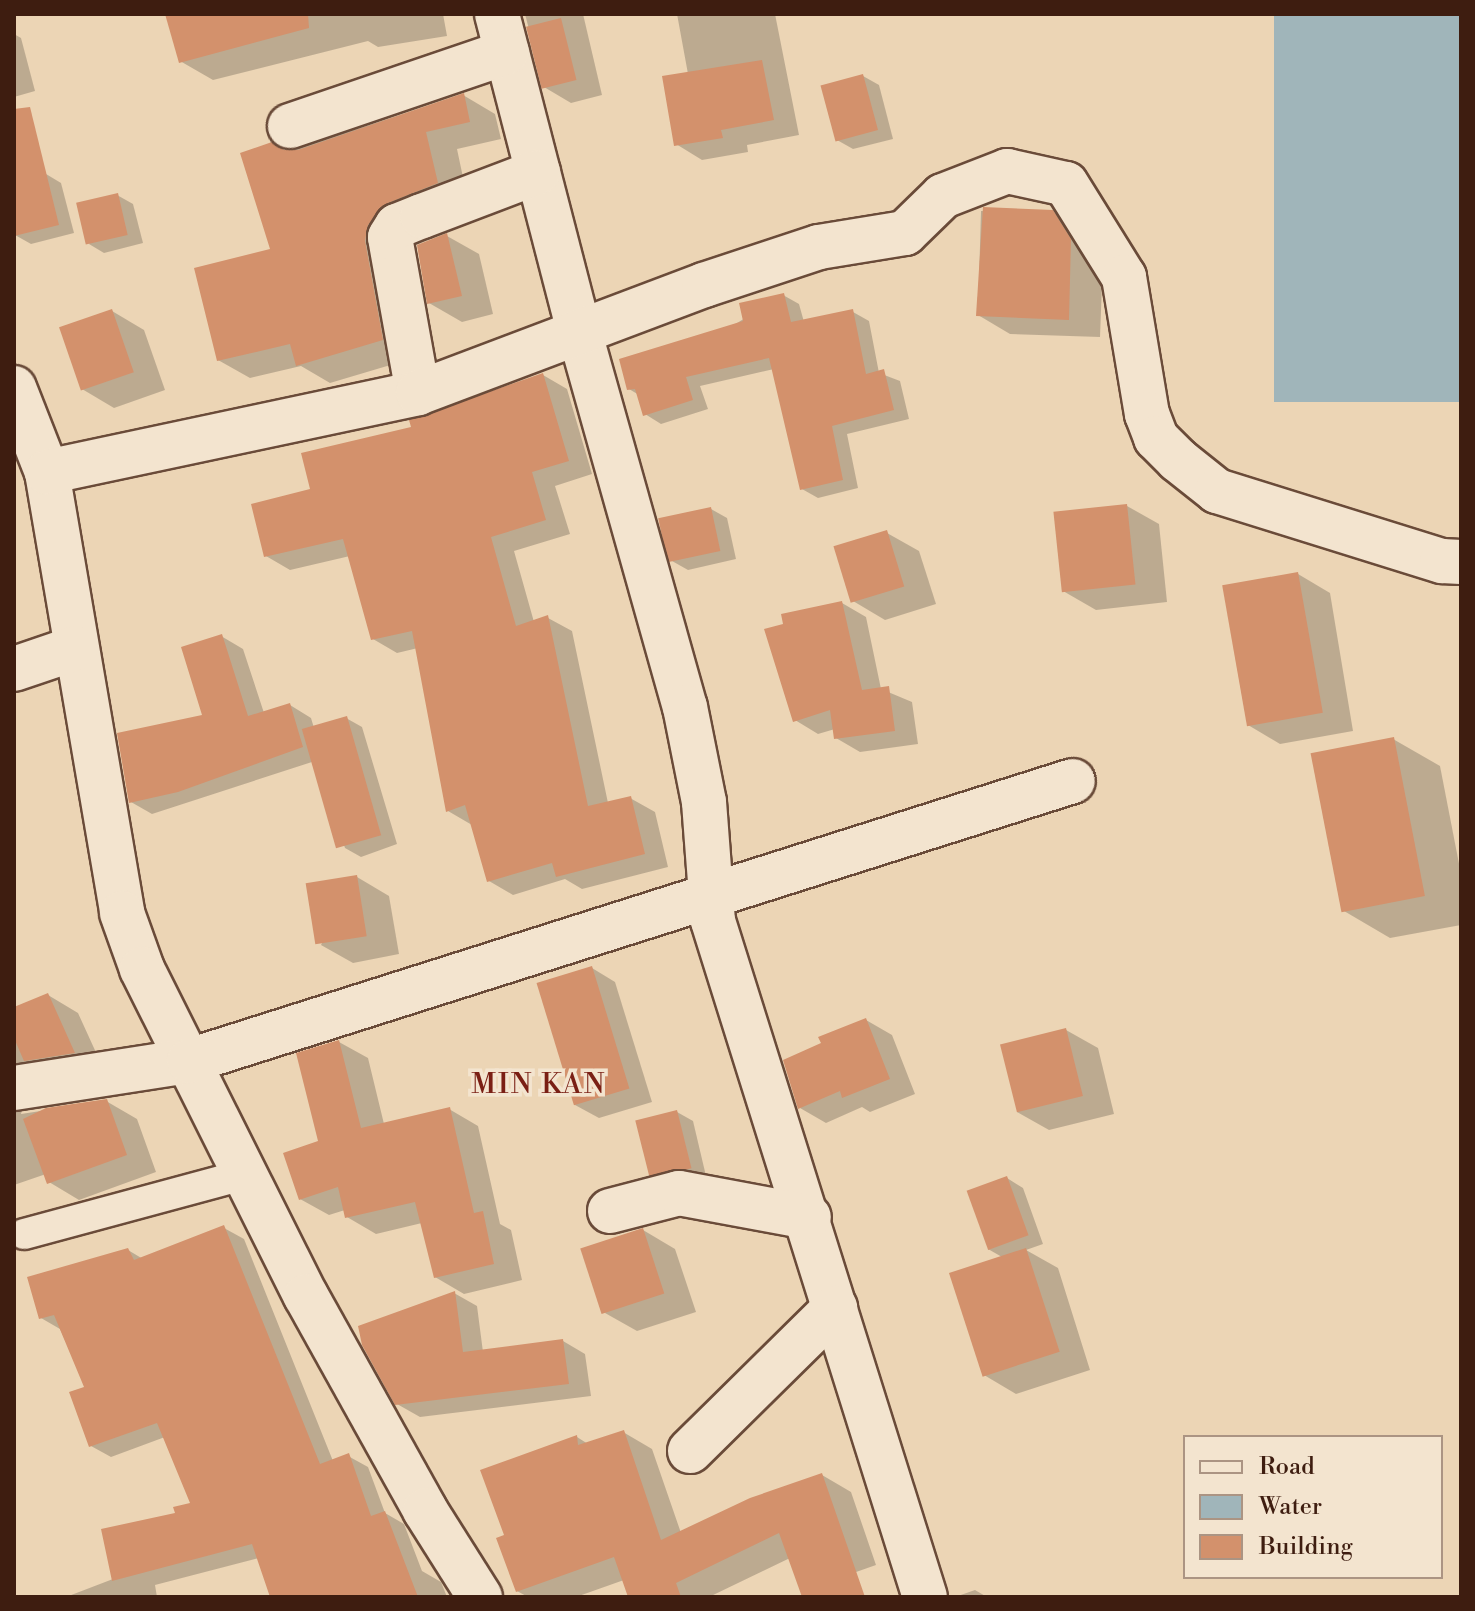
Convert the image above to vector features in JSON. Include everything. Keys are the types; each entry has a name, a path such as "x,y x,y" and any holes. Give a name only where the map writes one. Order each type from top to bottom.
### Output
{"street":[{"path":"290,126 502,33 580,334 685,707 704,802 710,900 925,1597"},
{"path":"47,472 418,393 704,285 819,247 905,233 943,196 1007,171 1066,184 1124,277 1147,414 1156,438 1178,460 1217,491 1442,561 1461,562"},
{"path":"418,393 390,237 409,221 538,172"},
{"path":"14,388 47,472 122,913 142,969 314,1309 425,1510 480,1597"},
{"path":"14,669 76,648"},
{"path":"14,1088 189,1061 710,900 1073,781"},
{"path":"610,1211 679,1193 809,1217"},
{"path":"690,1451 835,1308"}],"lane":[{"path":"24,1234 246,1174"}],"water":[{"path":"1274,14 1461,14 1461,402 1274,402"}],"building":[{"path":"165,14 308,14 309,28 179,63"},
{"path":"561,18 576,80 542,89 526,27"},
{"path":"762,60 774,120 721,130 723,138 674,146 662,76"},
{"path":"863,74 878,130 836,141 820,85"},
{"path":"464,93 470,122 426,132 438,183 388,203 368,225 365,241 383,340 296,366 290,344 217,361 194,268 270,249 240,153 272,142 284,150 298,150"},
{"path":"30,107 59,225 14,236 14,109"},
{"path":"118,193 128,235 86,245 76,203"},
{"path":"983,207 1053,210 1071,239 1069,320 976,316"},
{"path":"447,233 462,296 427,304 417,245"},
{"path":"784,293 791,322 853,309 866,374 884,369 894,410 832,426 843,480 800,490 769,358 686,377 693,400 643,416 635,389 627,390 619,359 743,321 739,303"},
{"path":"112,309 134,372 81,391 59,327"},
{"path":"543,373 569,461 532,472 546,520 491,537 516,626 548,615 588,806 631,796 645,854 556,877 552,863 487,882 465,805 446,812 412,631 371,640 343,539 264,557 251,504 310,489 301,453 411,427 409,420"},
{"path":"1127,504 1135,585 1062,592 1053,512"},
{"path":"711,507 720,551 668,562 658,518"},
{"path":"887,530 904,586 851,603 833,546"},
{"path":"1298,572 1323,713 1247,726 1222,585"},
{"path":"842,601 862,690 889,686 895,731 834,739 830,710 793,722 764,629 783,624 781,614"},
{"path":"222,634 248,716 290,703 303,747 178,792 129,803 117,733 202,715 181,647"},
{"path":"347,716 381,835 336,848 302,729"},
{"path":"1394,737 1425,896 1341,912 1311,753"},
{"path":"357,875 367,936 315,944 306,883"},
{"path":"592,966 629,1088 574,1105 537,983"},
{"path":"48,993 75,1053 24,1061 14,1038 14,1007"},
{"path":"866,1018 890,1079 842,1098 840,1091 798,1109 783,1060 821,1043 818,1037"},
{"path":"1066,1028 1083,1096 1017,1112 1000,1044"},
{"path":"339,1040 361,1128 450,1107 474,1213 483,1211 494,1264 434,1278 415,1202 345,1218 338,1187 299,1200 283,1153 318,1141 296,1053"},
{"path":"107,1099 127,1155 47,1184 23,1119 46,1108"},
{"path":"677,1110 692,1168 650,1179 635,1120"},
{"path":"1007,1176 1029,1235 988,1250 967,1191"},
{"path":"224,1225 320,1464 349,1453 371,1516 385,1511 418,1597 270,1597 252,1544 112,1581 101,1529 175,1513 173,1507 190,1503 157,1423 89,1447 69,1392 84,1387 54,1315 39,1319 27,1277 128,1248 134,1260"},
{"path":"643,1228 664,1294 602,1314 580,1248"},
{"path":"1026,1248 1060,1352 983,1377 949,1273"},
{"path":"455,1291 463,1352 563,1339 569,1384 395,1405 362,1345 358,1326"},
{"path":"624,1430 661,1540 750,1498 822,1473 865,1597 802,1597 779,1533 676,1583 681,1597 628,1597 614,1557 516,1592 496,1538 504,1535 480,1470 577,1435 578,1445"}],"district":[{"name":"MIN KAN","path":"539,1085"}]}
